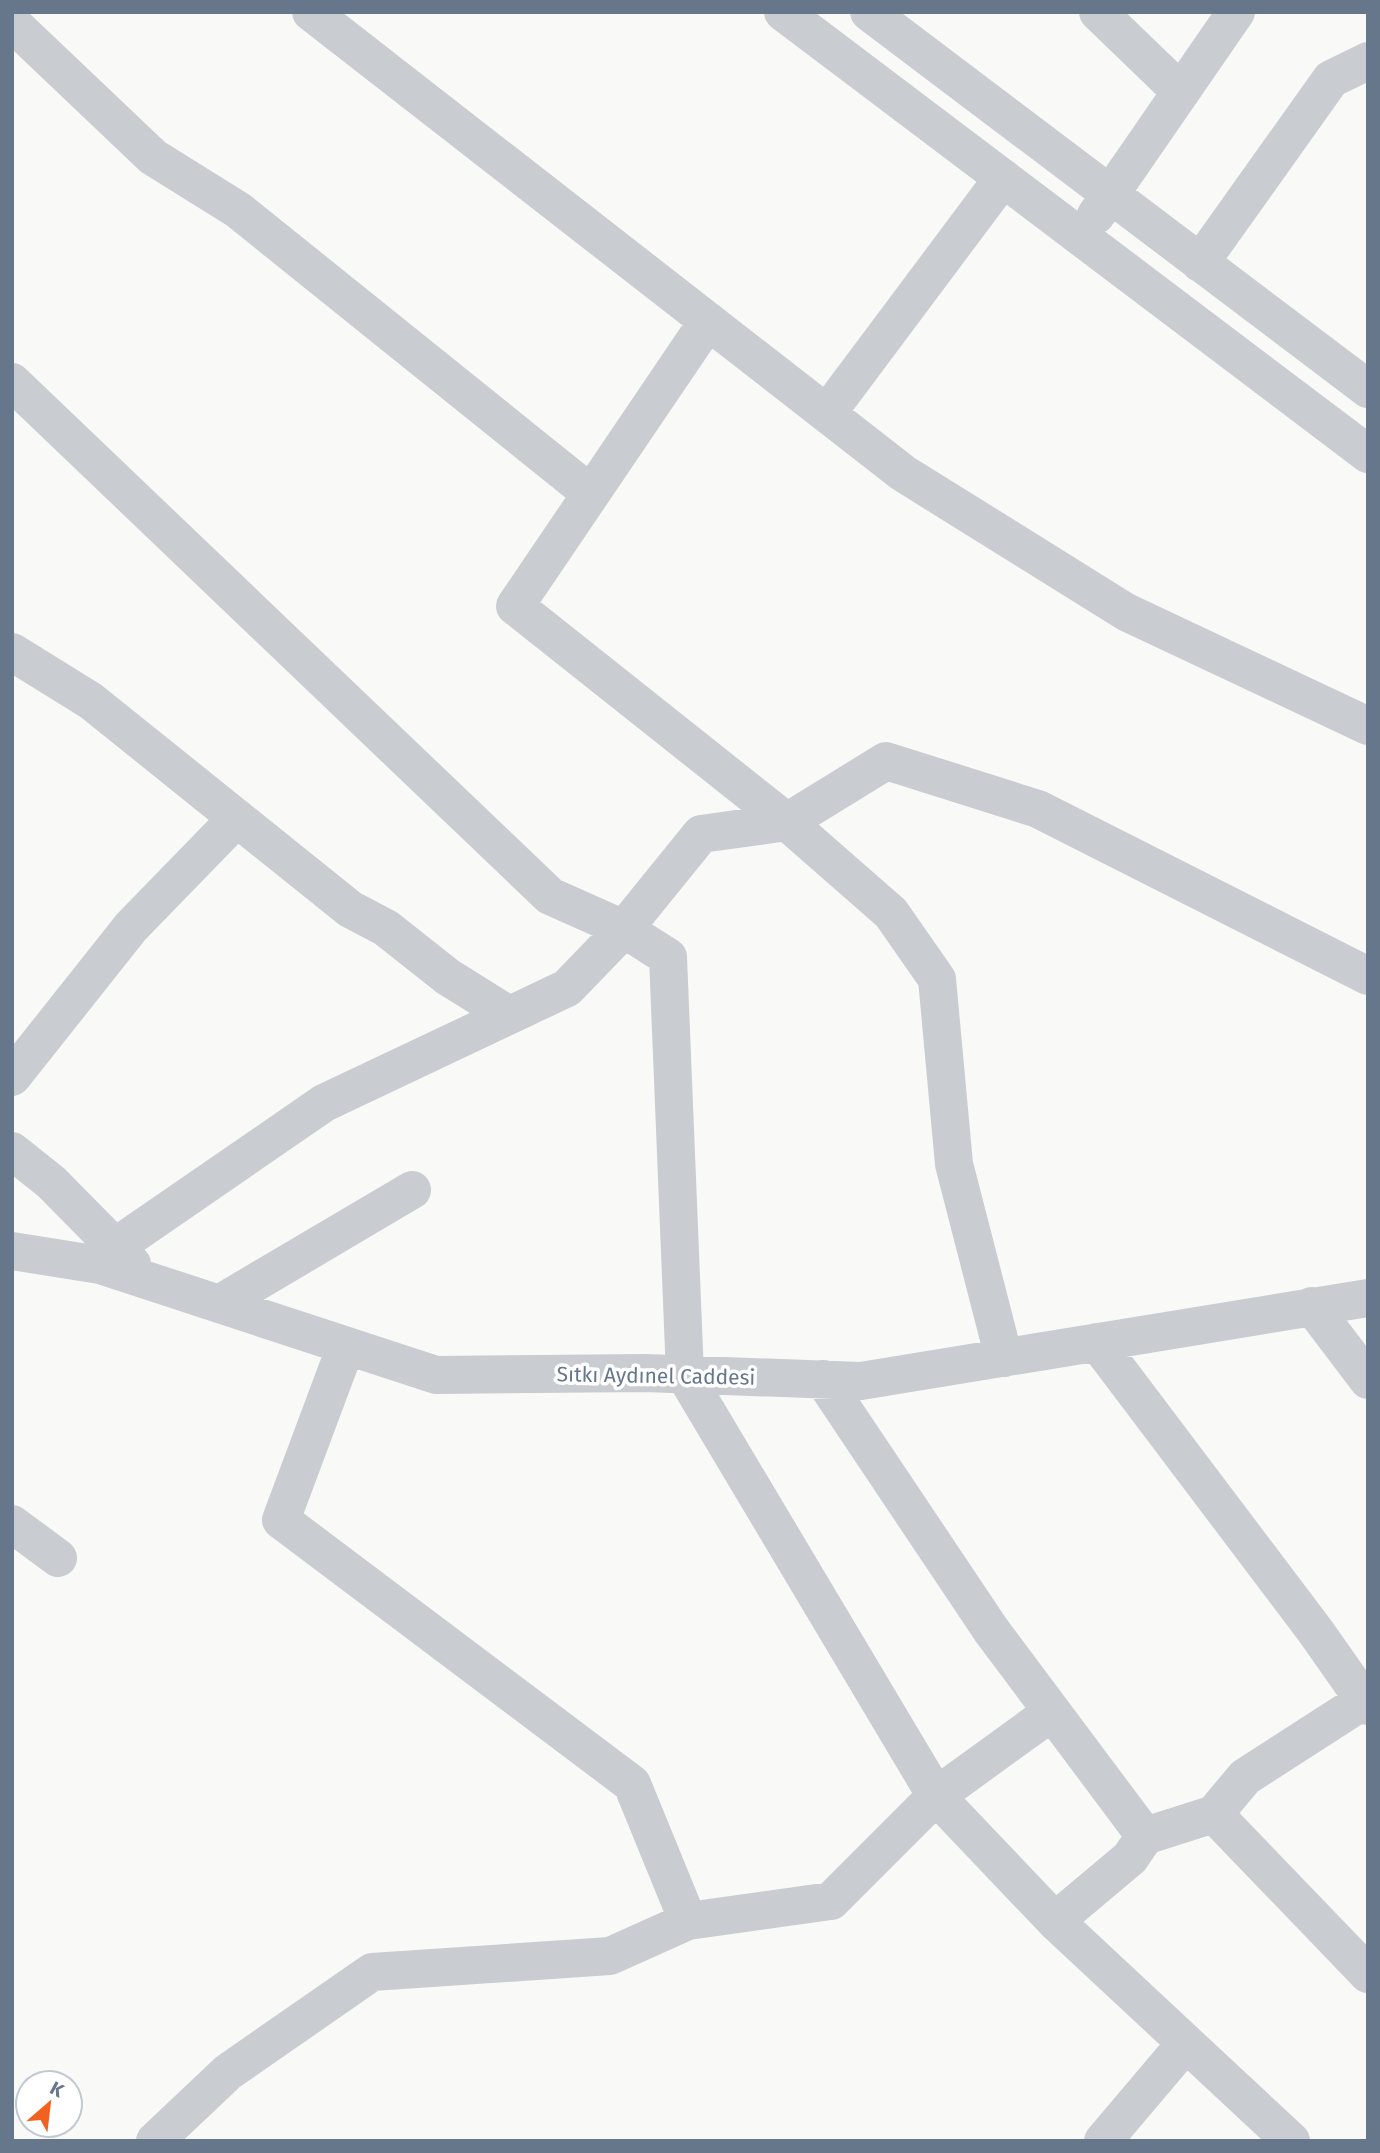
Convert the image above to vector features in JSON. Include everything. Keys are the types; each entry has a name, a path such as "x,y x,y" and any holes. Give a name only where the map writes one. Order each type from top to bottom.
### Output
{"street":[{"path":"311,12 904,473 1126,612 1368,726"},
{"path":"783,12 1368,454"},
{"path":"869,12 1368,389"},
{"path":"1098,12 1181,92"},
{"path":"1081,238 1236,12"},
{"path":"17,22 153,157 238,210 590,493"},
{"path":"1200,262 1331,79 1368,61"},
{"path":"828,412 1003,178"},
{"path":"708,320 515,606 787,822 891,913 937,979 954,1164 1004,1357"},
{"path":"12,382 550,895 624,929 667,957 685,1375 936,1796 1055,1921 1291,2141"},
{"path":"12,652 91,701 350,909 386,928 448,977 509,1015"},
{"path":"115,1247 324,1103 566,988 624,929 701,834 787,822 886,761 1038,809 1368,976"},
{"path":"12,1077 131,928 237,818"},
{"path":"12,1151 51,1182 148,1281"},
{"path":"219,1304 412,1190"},
{"name":"Sıtkı Aydınel Caddesi","path":"12,1251 100,1265 436,1375 685,1375 861,1381 1368,1298"},
{"path":"1368,1276 1312,1306 1368,1380"},
{"path":"1055,1921 1130,1858 1144,1836 1214,1814 1245,1777 1365,1704 1316,1632 1097,1342"},
{"path":"346,1346 281,1520 632,1784 688,1921"},
{"path":"823,1380 991,1630 1144,1836"},
{"path":"12,1524 58,1558"},
{"path":"155,2141 228,2072 372,1972 610,1956 688,1921 831,1901 936,1796 1052,1712"},
{"path":"1214,1814 1368,1974"},
{"path":"1103,2141 1186,2043"}]}
